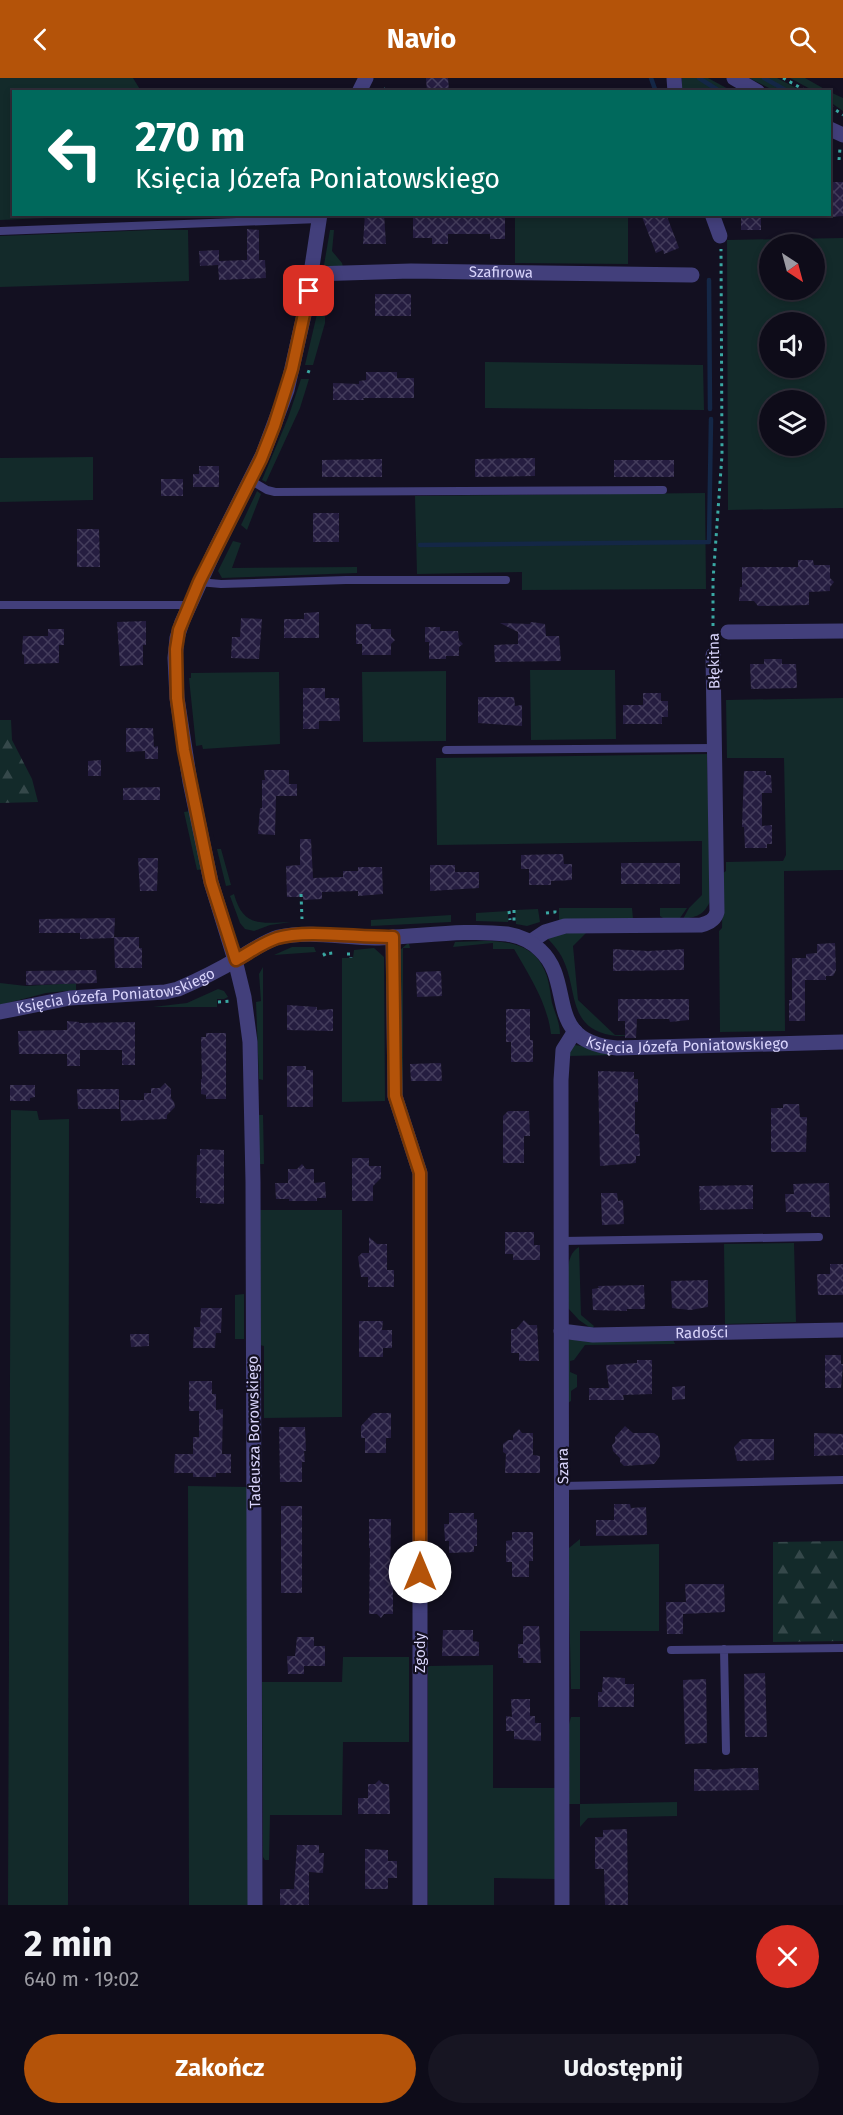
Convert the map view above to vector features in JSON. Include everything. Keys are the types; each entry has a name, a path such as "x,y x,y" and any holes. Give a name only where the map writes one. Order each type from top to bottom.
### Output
{"street":[{"path":"734,78 755,90"},
{"path":"713,216 720,236"},
{"name":"Tadeusza Borowskiego","path":"255,1905 252,1101 248,1017 236,960 211,882 190,782 179,719 175,678 176,649 179,630 189,605 268,443 287,390 300,337 320,217"},
{"name":"Szafirowa","path":"312,274 411,271 692,275"},
{"path":"728,632 843,632"},
{"name":"Błękitna","path":"530,942 545,932 565,926 701,925 715,917 717,912 713,655"},
{"name":"Księcia Józefa Poniatowskiego","path":"0,1012 70,998 171,991 202,978 267,942 286,936 323,934 363,938 489,933 510,935 530,942 543,953 553,967 563,1011 575,1031 598,1045 617,1048 843,1042"},
{"name":"Zgody","path":"393,937 395,1096 420,1173 420,1905"},
{"name":"Szara","path":"562,1905 562,1064 565,1045 575,1031"},
{"name":"Radości","path":"561,1331 593,1335 843,1330"}],"lane":[{"path":"0,231 320,217"},
{"path":"250,480 275,492 663,490"},
{"path":"199,582 221,584 346,580 506,580"},
{"path":"0,605 189,605"},
{"path":"446,750 715,748"},
{"path":"562,1241 819,1236"},
{"path":"563,1486 843,1480"},
{"path":"671,1650 843,1648"},
{"path":"724,1649 726,1751"}],"path":[{"path":"783,78 804,90"},
{"path":"381,90 382,87 384,88"},
{"path":"840,160 841,140"},
{"name":"Błękitna","path":"713,655 713,580 722,455 720,236"},
{"path":"309,374 312,368"},
{"path":"301,894 302,922"},
{"path":"546,912 555,912 555,908"},
{"path":"514,910 515,926"},
{"path":"325,956 324,954 333,953"},
{"path":"347,954 351,954 351,958"},
{"path":"218,1002 232,1000"}],"green space":[{"path":"0,78 133,78 140,90 12,90 12,216 97,216 0,220"},
{"path":"682,78 708,78 730,90 682,90"},
{"path":"749,78 777,78 800,90 773,90"},
{"path":"790,78 805,78 826,90 812,90"},
{"path":"831,92 843,98 843,111 831,103"},
{"path":"515,216 628,216 628,264 515,263"},
{"path":"188,230 189,281 0,287 0,236"},
{"path":"330,230 334,230 332,251 343,267 323,271"},
{"path":"825,238 843,238 843,508 728,510 727,240 759,239 759,300 825,300"},
{"path":"329,279 327,302 319,301 321,286"},
{"path":"317,314 325,316 325,323 313,365 305,365"},
{"path":"485,362 703,365 704,410 485,408"},
{"path":"301,379 309,379 300,408 266,482 262,480 288,418"},
{"path":"93,457 93,500 0,502 0,458"},
{"path":"257,491 261,494 247,530 241,525"},
{"path":"705,493 706,589 522,590 522,572 417,574 415,496"},
{"path":"233,541 241,543 232,568 357,567 357,573 222,578 218,571"},
{"path":"530,670 615,670 616,739 531,740"},
{"path":"446,671 446,741 363,742 362,672"},
{"path":"279,672 280,744 203,749 202,745 196,746 189,678 191,678 191,673"},
{"path":"843,698 843,870 784,871 785,1031 720,1032 719,931 722,928 723,873 726,871 726,862 783,861 786,855 784,758 727,758 726,700"},
{"path":"0,720 11,720 12,740 32,779 38,802 0,803"},
{"path":"707,754 711,900 706,909 697,916 683,919 689,908 702,895 702,841 437,845 436,758"},
{"path":"190,811 203,869 197,870 184,812"},
{"path":"213,833 217,849 221,849 231,885 226,886"},
{"path":"234,894 238,905 248,918 263,923 291,922 270,925 254,931 245,929 240,923 230,896"},
{"path":"559,908 632,908 633,919 559,921"},
{"path":"660,908 687,908 680,918 663,918 660,916"},
{"path":"538,909 540,922 527,926 516,924 515,910"},
{"path":"508,911 508,922 476,921 476,913"},
{"path":"451,915 451,922 371,926 371,920"},
{"path":"573,930 587,932 573,946 578,1000 615,1035 638,1035 613,1036 597,1031 587,1025 581,1017 563,960 546,937"},
{"path":"455,942 504,942 527,949 536,957 547,976 560,1034 551,1034 542,1000 514,949 493,949 493,943 453,947"},
{"path":"407,944 410,948 403,948 402,1097 400,950"},
{"path":"292,947 314,947 316,952 274,955"},
{"path":"374,948 384,957 385,1101 342,1102 342,958 353,958 354,950"},
{"path":"263,967 263,1080 259,1079 256,1002 261,1001 259,974"},
{"path":"0,983 26,986 76,983 76,990 46,993 0,1005"},
{"path":"218,989 224,991 228,997 217,999 217,1007 153,1007 187,1003"},
{"path":"575,1045 604,1053 614,1055 568,1056"},
{"path":"11,1110 37,1111 39,1120 69,1119 68,1905 8,1905"},
{"path":"259,1115 263,1115 264,1164 259,1164"},
{"path":"259,1210 342,1210 342,1417 264,1418 264,1346 260,1345"},
{"path":"794,1243 796,1322 725,1324 724,1244"},
{"path":"579,1247 581,1315 594,1326 592,1329 579,1320 567,1307 568,1265 574,1251"},
{"path":"244,1294 244,1339 235,1339 235,1295"},
{"path":"672,1337 675,1344 585,1345 574,1360 570,1361 570,1372 577,1375 577,1387 571,1391 571,1401 568,1403 569,1471 567,1471 567,1340"},
{"path":"188,1486 248,1487 248,1905 189,1905"},
{"path":"580,1539 580,1546 659,1544 659,1631 580,1631 580,1689 571,1689 568,1553 569,1548"},
{"path":"843,1541 843,1641 773,1642 773,1542"},
{"path":"343,1657 409,1657 409,1742 343,1742 342,1815 270,1815 269,1860 265,1860 263,1857 262,1682 342,1682"},
{"path":"493,1665 493,1788 555,1788 555,1879 494,1878 494,1905 428,1905 428,1666"},
{"path":"571,1717 580,1717 580,1804 567,1804 568,1728"},
{"path":"677,1802 677,1816 588,1818 580,1827 580,1804"}],"building":[{"path":"426,78 448,78 449,90 427,90"},
{"path":"831,182 843,182 843,216 830,217"},
{"path":"365,216 384,216 386,244 363,244"},
{"path":"413,216 497,216 497,218 505,218 505,239 490,239 490,234 448,234 448,244 432,244 432,238 413,238"},
{"path":"667,216 679,248 664,254 663,250 656,253 642,217"},
{"path":"741,216 761,216 761,230 741,230"},
{"path":"247,229 259,230 259,260 265,260 266,278 219,280 218,265 200,266 199,251 219,250 219,261 247,260"},
{"path":"375,294 411,294 411,316 375,316"},
{"path":"366,372 397,372 397,378 414,378 414,398 333,400 333,383 359,384 359,381 366,380"},
{"path":"535,458 535,476 475,477 475,459"},
{"path":"382,459 382,477 322,477 322,460"},
{"path":"614,460 674,460 674,477 614,477"},
{"path":"199,466 219,466 219,487 193,487 193,474 199,474"},
{"path":"161,479 183,479 183,496 161,496"},
{"path":"313,513 339,513 339,542 313,542"},
{"path":"77,529 99,529 100,567 77,567"},
{"path":"798,560 813,560 814,565 830,565 830,578 834,582 830,591 809,592 809,605 758,606 754,601 739,601 742,567 798,567"},
{"path":"319,612 319,638 284,638 284,619 304,619 304,613"},
{"path":"241,618 262,619 259,659 231,658 232,637 240,637"},
{"path":"146,621 143,665 120,666 117,622"},
{"path":"531,622 545,624 546,636 559,636 561,661 495,662 494,645 518,644 518,632 500,623 530,624"},
{"path":"356,624 371,624 371,629 391,629 391,636 395,640 391,644 391,655 362,655 362,644 356,644"},
{"path":"425,627 440,627 440,631 458,631 459,640 463,644 459,647 459,656 429,659 429,642 425,642"},
{"path":"48,629 64,629 64,645 59,645 59,663 24,664 23,636 48,636"},
{"path":"764,659 782,659 782,664 796,664 797,688 751,689 750,664 764,664"},
{"path":"303,688 325,688 325,698 339,698 340,721 319,721 319,729 303,729"},
{"path":"643,693 661,693 661,701 668,701 668,717 662,717 662,724 623,724 623,705 643,705"},
{"path":"478,697 514,697 515,706 522,705 522,726 478,723"},
{"path":"126,728 153,728 154,747 158,746 158,759 145,759 145,751 126,752"},
{"path":"101,760 101,776 88,776 88,761"},
{"path":"264,770 289,770 289,784 297,784 297,796 276,796 275,835 258,834 260,808 262,808 262,780 265,780"},
{"path":"744,771 766,771 766,775 771,775 772,793 762,793 762,826 772,825 772,844 767,844 767,848 745,848 744,827 742,827"},
{"path":"160,787 160,800 123,800 123,788"},
{"path":"300,839 311,839 313,878 343,877 343,871 358,871 358,867 382,867 383,894 358,896 358,891 322,892 322,899 303,900 303,897 287,897 286,866 300,865"},
{"path":"563,854 564,864 572,864 572,880 551,881 551,885 529,885 529,869 521,869 521,855"},
{"path":"138,858 158,858 157,891 140,891"},
{"path":"621,863 680,863 680,884 621,884"},
{"path":"430,865 455,865 455,872 479,872 479,888 430,891"},
{"path":"115,918 114,938 80,939 80,933 39,933 39,919"},
{"path":"114,937 139,937 139,948 142,948 142,968 115,968"},
{"path":"835,943 836,970 833,976 826,976 826,980 805,980 805,1021 789,1021 789,1000 792,1000 792,958 806,958 806,954 817,953 817,944"},
{"path":"613,949 648,951 684,949 684,970 613,971"},
{"path":"96,970 97,983 26,985 26,971"},
{"path":"441,971 442,996 417,997 416,972"},
{"path":"618,999 689,999 689,1020 670,1022 669,1019 637,1019 636,1038 625,1038 625,1021 618,1021"},
{"path":"287,1005 317,1007 317,1010 333,1009 333,1031 287,1030"},
{"path":"506,1009 530,1009 533,1062 511,1062 511,1042 506,1042"},
{"path":"67,1021 79,1023 135,1022 135,1065 122,1065 122,1050 80,1050 80,1066 67,1066 67,1054 19,1054 18,1031 67,1030"},
{"path":"206,1033 226,1033 226,1099 206,1099 206,1095 201,1094 201,1037 206,1037"},
{"path":"441,1063 442,1081 411,1081 410,1064"},
{"path":"287,1066 306,1066 306,1070 313,1070 313,1107 287,1107"},
{"path":"598,1071 634,1072 634,1079 638,1079 635,1134 639,1134 640,1156 636,1156 636,1163 600,1166"},
{"path":"165,1083 171,1089 171,1098 175,1107 167,1115 167,1119 121,1121 120,1100 144,1100 144,1093 151,1093 151,1088 160,1088"},
{"path":"10,1085 35,1085 35,1097 30,1098 30,1101 10,1101"},
{"path":"77,1089 119,1089 119,1109 78,1109"},
{"path":"783,1104 799,1104 800,1117 807,1117 806,1152 771,1152 771,1108 783,1108"},
{"path":"508,1111 529,1111 530,1136 524,1136 524,1163 503,1163 503,1116"},
{"path":"200,1149 224,1150 224,1204 200,1203 200,1198 196,1198 197,1155 200,1155"},
{"path":"352,1158 369,1158 369,1166 381,1166 381,1178 373,1186 373,1201 352,1201"},
{"path":"302,1164 306,1169 314,1169 314,1183 325,1182 326,1198 317,1198 317,1201 276,1199 275,1183 288,1183 288,1169 297,1169"},
{"path":"829,1183 830,1217 811,1217 811,1212 786,1212 785,1194 794,1194 793,1184"},
{"path":"753,1185 753,1209 700,1210 699,1186"},
{"path":"601,1193 617,1193 618,1201 623,1200 624,1224 602,1225"},
{"path":"505,1232 534,1232 534,1245 540,1245 540,1260 513,1260 513,1254 505,1254"},
{"path":"369,1237 377,1244 387,1244 387,1270 394,1270 394,1287 368,1287 368,1277 361,1277 358,1257 362,1253 369,1253"},
{"path":"830,1264 843,1264 843,1295 818,1295 817,1274 830,1274"},
{"path":"708,1280 708,1307 690,1310 672,1308 671,1281"},
{"path":"644,1285 645,1309 593,1310 592,1289 599,1288 598,1286"},
{"path":"201,1308 222,1308 221,1333 216,1333 215,1348 193,1348 194,1327 200,1327"},
{"path":"524,1320 529,1325 537,1325 539,1361 519,1361 519,1353 511,1353 511,1329 516,1329"},
{"path":"359,1321 383,1321 382,1330 392,1330 392,1348 383,1348 383,1357 359,1357"},
{"path":"130,1334 149,1334 149,1346 131,1347"},
{"path":"825,1355 841,1355 841,1364 843,1364 841,1388 825,1388"},
{"path":"637,1360 652,1360 652,1394 623,1395 624,1400 589,1400 589,1388 609,1388 606,1365 637,1363"},
{"path":"189,1381 212,1381 212,1394 216,1394 216,1410 223,1409 222,1454 231,1454 231,1473 216,1473 216,1477 193,1477 193,1473 174,1473 175,1454 193,1454 193,1437 199,1437 199,1411 189,1411"},
{"path":"685,1386 685,1399 672,1400 672,1387"},
{"path":"373,1413 391,1413 391,1438 386,1438 386,1453 365,1453 365,1438 361,1438 361,1426"},
{"path":"625,1426 633,1433 654,1433 658,1436 660,1456 654,1464 624,1466 620,1462 612,1445 615,1437"},
{"path":"279,1427 305,1427 306,1451 304,1451 305,1462 302,1462 302,1482 280,1482"},
{"path":"519,1429 522,1433 533,1433 533,1455 540,1456 540,1473 505,1473 506,1454 503,1452 503,1444 508,1440 513,1440 513,1435"},
{"path":"814,1433 843,1434 843,1455 814,1456"},
{"path":"742,1439 774,1439 774,1460 737,1461 734,1447"},
{"path":"614,1504 630,1504 631,1508 646,1507 647,1535 596,1536 596,1520 614,1520"},
{"path":"281,1506 302,1506 302,1593 281,1593"},
{"path":"449,1513 474,1513 474,1519 477,1519 477,1546 474,1546 474,1552 449,1553 449,1541 445,1541 444,1524 449,1524"},
{"path":"369,1519 391,1519 390,1582 393,1582 393,1614 384,1614 381,1618 377,1614 369,1614"},
{"path":"512,1532 533,1532 533,1561 529,1561 529,1577 512,1577 512,1562 506,1562 506,1541 512,1540"},
{"path":"685,1584 724,1584 725,1612 683,1614 683,1634 667,1634 666,1602 686,1602"},
{"path":"523,1626 539,1626 541,1663 523,1663 523,1658 518,1658 518,1644 523,1644"},
{"path":"443,1630 473,1630 473,1641 479,1642 479,1656 442,1656"},
{"path":"297,1637 314,1637 314,1646 325,1646 325,1666 304,1666 304,1674 288,1674 287,1656 295,1656"},
{"path":"765,1673 767,1737 745,1737 744,1674"},
{"path":"603,1677 625,1678 625,1684 634,1684 634,1707 598,1707 598,1692 602,1692"},
{"path":"706,1679 707,1743 685,1744 683,1680"},
{"path":"511,1699 530,1699 530,1716 535,1716 535,1723 541,1723 541,1741 514,1739 514,1731 506,1731 506,1716 512,1717"},
{"path":"758,1768 759,1790 694,1791 694,1769"},
{"path":"379,1780 383,1784 389,1784 390,1814 358,1814 358,1798 368,1798 368,1784 375,1784"},
{"path":"627,1829 628,1905 605,1905 604,1869 595,1869 595,1837 603,1837 603,1830"},
{"path":"297,1845 319,1845 319,1853 324,1853 323,1873 309,1872 309,1905 280,1905 280,1889 294,1889"},
{"path":"365,1849 388,1850 388,1861 397,1861 397,1878 388,1878 388,1889 365,1889"}],"waterway":[{"path":"651,78 655,90"},
{"path":"699,78 718,90"},
{"path":"764,78 785,90"},
{"path":"709,280 710,409"},
{"path":"420,545 709,542 711,419"}],"route":[{"path":"309,291 287,390 268,443 199,582 179,630 175,678 184,750 211,882 236,960 267,942 286,936 323,934 363,938 393,937 395,1096 420,1173 420,1572"}]}
